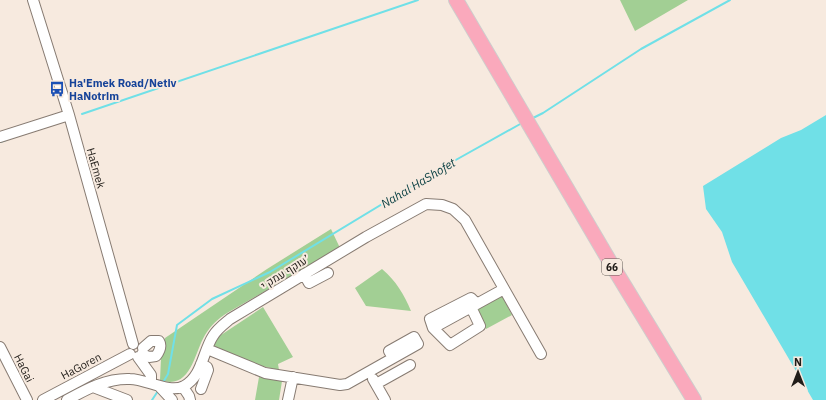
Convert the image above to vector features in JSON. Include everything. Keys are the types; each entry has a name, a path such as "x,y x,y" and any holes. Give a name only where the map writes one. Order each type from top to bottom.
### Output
{"highway":[{"name":"66","path":"449,0 517,109"},
{"name":"66","path":"456,0 684,400"},
{"name":"66","path":"531,133 694,400"}],"street":[{"name":"HaEmek","path":"33,0 69,115 137,351"},
{"path":"0,137 69,115"},
{"name":"עוקף עמק י’","path":"183,387 193,378 201,364 213,336 230,319 304,274 426,204 442,205 453,209 465,220 541,354"},
{"path":"304,274 309,283 328,273"},
{"path":"474,305 504,289"},
{"path":"470,298 474,305 480,326 450,345 433,328 430,319 470,298"},
{"name":"HaGai","path":"0,347 27,400"},
{"path":"207,349 262,372 343,385 393,358"},
{"path":"137,351 155,384 172,400"},
{"name":"HaGoren","path":"43,400 137,351"},
{"path":"200,389 208,370 207,367 201,364"},
{"path":"376,384 410,365"},
{"path":"369,372 385,400"},
{"path":"288,400 293,377"},
{"path":"67,400 108,381 130,379 170,388 183,387 190,400"},
{"path":"93,387 127,400"}],"green space":[{"path":"620,0 688,0 635,31"},
{"path":"331,229 340,248 224,315 207,331 190,368 185,375 179,380 170,382 160,380 161,358 165,338 267,269"},
{"path":"382,269 399,288 411,311 366,306 355,288"},
{"path":"501,294 512,315 486,329 475,308"},
{"path":"263,307 293,357 278,364 279,370 262,366 214,347 218,337"},
{"path":"259,377 282,381 279,400 255,400"}],"water":[{"path":"826,115 826,400 813,400 732,262 722,232 706,209 703,186 781,138 801,130"}],"waterway":[{"path":"82,114 418,0"},
{"name":"Nahal HaShofet","path":"531,119 543,113 641,49 730,0"},
{"name":"Nahal HaShofet","path":"162,384 168,374 177,325 212,299 270,272 445,166 522,123"},
{"path":"0,142 6,140"},
{"name":"Nahal HaShofet","path":"152,400 158,391"}],"place":[{"name":"Ha'Emek Road/Netiv HaNotrim","path":"57,89"}]}
